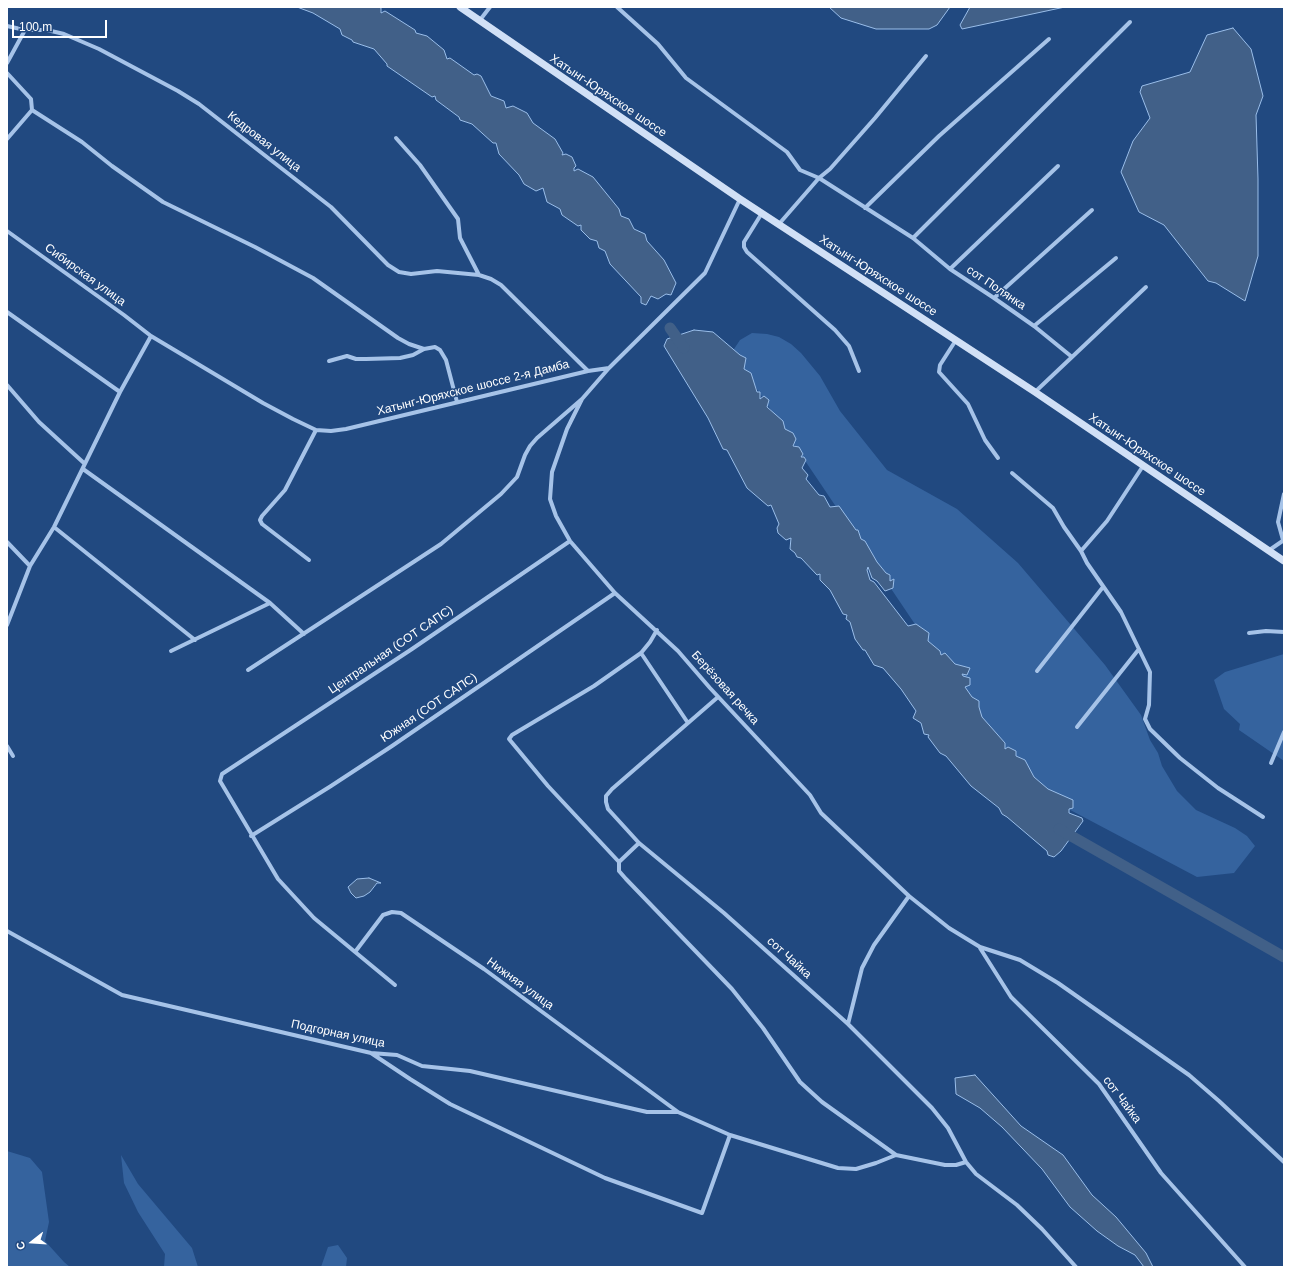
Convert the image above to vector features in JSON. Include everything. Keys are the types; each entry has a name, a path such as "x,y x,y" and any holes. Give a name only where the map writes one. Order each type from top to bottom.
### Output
{"main road":[{"name":"Хатынг-Юряхское шоссе","path":"460,7 740,199 1035,392 1284,561"}],"street":[{"path":"480,20 490,7"},
{"name":"сот Полянка","path":"617,7 658,44 686,78 787,152 800,170 819,178 913,238 950,269 1034,326 1072,357"},
{"path":"913,238 1130,22"},
{"name":"Кедровая улица","path":"7,26 25,30 47,30 64,34 99,49 178,91 199,104 331,206 388,265 399,272 411,274 437,271 479,275 491,279 501,286 588,371"},
{"path":"7,64 25,30"},
{"path":"865,208 939,136 1049,39"},
{"path":"779,224 819,178 830,169 875,118 926,56"},
{"path":"7,73 31,99 32,110 7,139"},
{"path":"32,110 82,142 112,166 163,202 313,278 398,338 409,344 424,349"},
{"path":"396,138 420,165 458,219 460,238 479,275"},
{"path":"950,269 1058,166"},
{"path":"248,670 441,544 501,494 517,477 525,455 534,442 582,399 609,368 705,273 740,199"},
{"path":"994,298 1092,210"},
{"path":"762,213 744,242 746,252 835,330 849,346 859,371"},
{"name":"Сибирская улица","path":"7,231 151,336"},
{"path":"1034,326 1116,258"},
{"path":"1035,392 1146,287"},
{"path":"7,312 120,392"},
{"path":"7,625 30,566 54,527 120,392 151,336"},
{"name":"Хатынг-Юряхское шоссе 2-я Дамба","path":"151,336 263,403 316,430 331,431 346,429 588,371 609,368"},
{"path":"956,340 940,365 939,372 968,404 985,440 998,458"},
{"path":"329,361 347,356 366,360 400,358 413,355 424,349 435,347 444,355 457,402"},
{"path":"7,385 39,422 85,464"},
{"name":"Берёзовая речка","path":"582,399 567,429 552,472 550,499 556,516 570,541 615,593 657,630 678,651 718,697 810,795 821,814 910,896 949,928 980,948"},
{"path":"309,560 262,524 260,520 285,490 316,430"},
{"path":"1081,551 1107,521 1143,466"},
{"path":"83,469 270,603 304,634"},
{"path":"1012,472 1053,508 1081,551 1087,563 1121,612 1150,672 1149,705 1145,719 1150,728 1180,758 1218,788 1263,817"},
{"path":"1268,550 1284,540 1278,522 1284,494"},
{"path":"54,527 195,640"},
{"name":"Центральная (СОТ САПС)","path":"252,836 220,781 222,774 406,653 570,541"},
{"path":"7,542 30,566"},
{"path":"1037,671 1103,587"},
{"name":"Южная (СОТ САПС)","path":"252,836 392,746 615,593"},
{"path":"171,651 270,603"},
{"path":"657,630 650,642 641,652 594,686 512,735 509,739 548,786 620,862 620,871 626,879 732,989 763,1028 800,1082 822,1102 896,1155 944,1165 956,1165 966,1162"},
{"path":"1250,633 1266,631 1284,632"},
{"path":"1077,727 1139,649"},
{"path":"641,652 688,723"},
{"name":"сот Чайка","path":"718,697 612,789 606,796 608,809 639,843 724,913 848,1024 932,1108 948,1128 966,1162 976,1174 1017,1205 1042,1229 1076,1267"},
{"path":"1271,763 1284,732"},
{"path":"7,746 13,756"},
{"path":"252,836 278,879 314,918 395,986"},
{"path":"620,862 639,843"},
{"path":"848,1024 862,968 874,946 910,896"},
{"name":"Нижняя улица","path":"355,952 383,915 392,912 401,913 484,969 678,1112"},
{"name":"Подгорная улица","path":"7,931 122,995 371,1053 397,1055 422,1066 470,1071 647,1112 678,1112"},
{"path":"980,948 1020,960 1052,980 1189,1075 1284,1162"},
{"name":"сот Чайка","path":"980,948 1011,997 1099,1084 1161,1173 1246,1267"},
{"path":"371,1053 410,1079 457,1107 605,1178 702,1213 730,1135"},
{"path":"678,1112 730,1135 838,1168 856,1169 896,1155"}],"shaded area":[{"path":"297,7 379,7 381,8 381,13 385,11 415,30 416,33 427,36 444,50 447,59 450,58 474,75 477,74 481,76 491,96 504,101 506,108 513,106 527,113 533,123 555,139 563,153 562,155 566,154 572,157 576,166 574,171 578,169 593,177 619,209 621,216 629,219 634,229 645,234 647,241 664,260 676,283 671,295 666,294 658,299 651,296 646,305 641,303 641,297 610,264 605,251 599,248 597,241 590,239 581,230 581,225 578,226 562,215 560,209 547,202 543,188 536,191 524,184 519,175 499,154 496,143 493,143 472,124 460,120 459,117 436,100 435,96 432,97 387,66 387,64 374,49 353,42 342,35 340,29 313,13"},
{"path":"829,7 950,7 937,25 929,29 876,29 841,18"},
{"path":"970,7 1065,7 962,29 960,25"},
{"path":"1233,28 1251,49 1263,96 1256,115 1258,256 1245,301 1216,283 1208,281 1164,225 1139,212 1121,172 1133,141 1150,118 1140,92 1142,86 1190,72 1207,35"},
{"path":"694,330 713,332 740,355 746,358 744,369 751,373 757,392 760,392 760,399 764,396 769,400 767,407 783,421 785,429 793,433 796,439 793,446 799,447 803,454 801,457 804,457 806,460 802,468 808,475 806,479 819,495 824,496 830,507 839,506 856,530 858,530 861,539 865,541 877,562 886,573 890,575 890,581 894,579 893,588 885,591 877,581 872,578 868,567 867,570 870,580 874,582 908,626 916,624 929,633 928,641 940,651 941,655 945,653 955,664 970,668 967,675 962,674 963,676 970,678 970,685 965,687 972,697 979,701 982,717 1005,743 1005,749 1008,747 1016,751 1016,756 1025,760 1034,777 1048,789 1073,800 1073,808 1069,809 1069,813 1082,818 1083,821 1061,851 1054,857 1048,855 1047,851 1002,814 999,808 971,786 946,756 940,753 928,737 929,735 924,734 921,723 913,718 916,711 901,689 883,668 874,665 865,650 863,650 855,639 850,622 846,619 847,615 843,614 830,590 820,580 820,574 817,575 790,549 791,538 786,540 778,533 777,528 779,524 771,505 768,506 747,488 727,450 723,449 708,418 664,346 667,339"},
{"path":"752,333 767,334 779,337 791,344 801,353 820,376 840,411 887,470 957,509 1018,563 1105,665 1141,715 1150,740 1158,753 1162,766 1177,791 1196,810 1235,828 1247,836 1255,846 1234,873 1197,877 1023,785 732,352 740,340"},
{"path":"1284,654 1284,761 1239,730 1240,724 1224,709 1214,680 1225,672"},
{"path":"369,878 381,883 377,883 370,892 364,896 356,898 348,887 357,879"},
{"path":"975,1075 1021,1126 1063,1155 1092,1195 1116,1217 1146,1253 1153,1267 1144,1267 1135,1255 1118,1246 1097,1231 1070,1207 1042,1169 1002,1127 980,1108 956,1094 955,1078"},
{"path":"7,1151 30,1158 42,1172 49,1222 45,1241 70,1267 7,1267"},
{"path":"121,1155 138,1184 192,1248 198,1267 164,1267 165,1254 138,1212 124,1183"},
{"path":"338,1245 347,1258 346,1267 321,1267 328,1247"}],"waterway":[{"path":"670,328 684,348"},
{"path":"1059,829 1284,957"}]}
